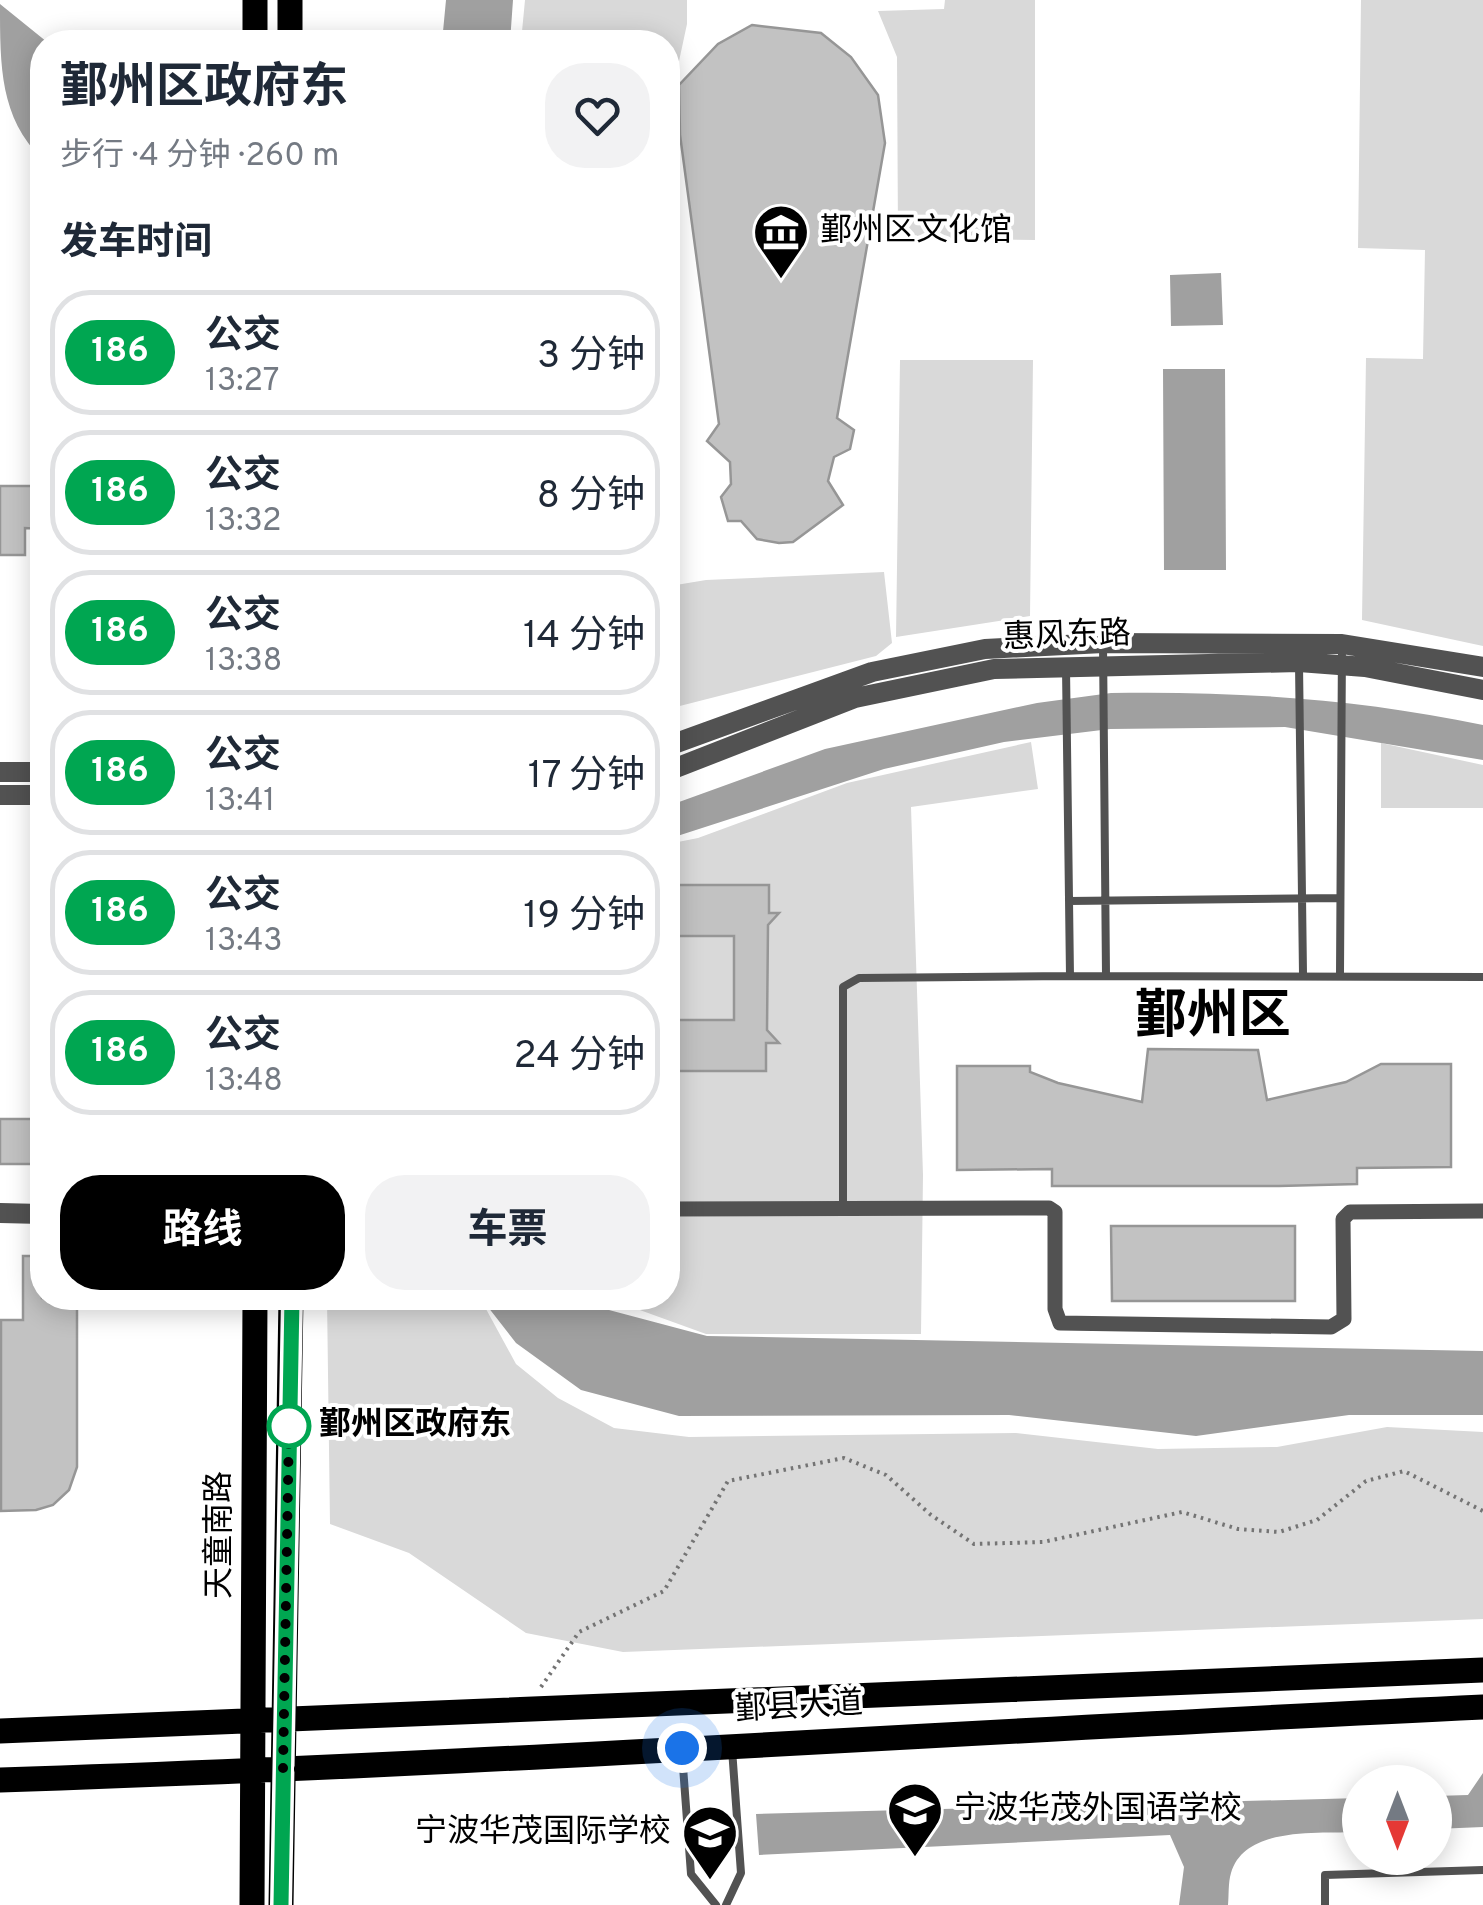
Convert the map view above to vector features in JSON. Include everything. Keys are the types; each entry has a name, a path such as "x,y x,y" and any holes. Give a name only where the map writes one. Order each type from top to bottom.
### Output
{"main road":[{"path":"255,0 256,30"},
{"path":"290,0 290,30"},
{"name":"天童南路","path":"252,1905 255,1310"},
{"path":"281,1905 292,1310"},
{"name":"鄞县大道","path":"0,1731 1483,1670"},
{"name":"鄞县大道","path":"0,1780 252,1772 1483,1707"}],"street":[{"name":"惠风东路","path":"680,742 872,672 985,649 1066,654 1341,654 1483,667"},
{"name":"惠风东路","path":"680,766 855,698 1066,654"},
{"name":"惠风东路","path":"1341,654 1483,690"},
{"path":"0,772 30,772"},
{"path":"0,795 30,795"},
{"path":"680,1210 1049,1208 1054,1212 1055,1309 1060,1323 1331,1327 1344,1319 1343,1219 1350,1212 1483,1211"},
{"path":"0,1213 30,1214"}],"lane":[{"path":"1299,653 1302,974"},
{"path":"1066,654 1070,976"},
{"path":"1103,654 1106,975"},
{"path":"1340,974 1341,654"},
{"path":"1070,901 1340,898"},
{"path":"843,1208 843,987 859,978 1302,974 1483,977"},
{"path":"726,1905 741,1871 732,1744"},
{"path":"682,1748 691,1872 716,1905"},
{"path":"1325,1905 1325,1875 1483,1870"}],"path":[{"path":"525,1710 579,1632 664,1591 728,1480 776,1468 844,1458 886,1475 932,1515 974,1544 1043,1542 1182,1512 1238,1528 1280,1532 1317,1520 1366,1481 1404,1472 1483,1510"}],"shaded area":[{"path":"446,0 513,0 511,30 443,30"},
{"path":"525,0 687,0 680,57 680,30 522,30"},
{"path":"945,0 1035,0 1035,240 898,238 897,57 878,11 944,9"},
{"path":"1361,0 1483,0 1483,646 1362,620 1366,358 1423,359 1425,250 1358,248"},
{"path":"0,4 32,30 30,145 10,108 1,49"},
{"path":"1221,273 1223,325 1171,326 1170,275"},
{"path":"900,360 1033,360 1030,616 896,637"},
{"path":"1163,369 1225,369 1226,570 1164,570"},
{"path":"884,572 892,643 876,656 680,706 680,584"},
{"path":"1111,693 1205,694 1298,698 1390,709 1483,725 1483,760 1285,727 1110,729 1004,742 884,769 680,835 680,802 825,749 1037,703"},
{"path":"1031,742 1038,789 911,807 923,1175 921,1334 706,1334 640,1310 680,1310 680,842 847,783"},
{"path":"1381,743 1483,765 1483,808 1381,808"},
{"path":"327,1310 487,1310 516,1364 558,1398 614,1428 689,1437 1016,1433 1158,1449 1277,1447 1387,1427 1483,1432 1483,1619 623,1652 526,1633 409,1553 330,1524"},
{"path":"490,1310 609,1310 707,1336 1483,1351 1483,1415 1349,1415 1196,1436 1009,1415 679,1416 581,1390 516,1343"},
{"path":"1483,1773 1483,1827 1452,1828 1452,1795 1468,1795"},
{"path":"1342,1798 1342,1832 1268,1839 1239,1858 1231,1873 1228,1905 1179,1905 1184,1867 1170,1835 759,1855 756,1814"}],"building":[{"name":"鄞州区文化馆","path":"752,25 821,33 851,57 878,95 885,143 837,418 854,430 850,449 834,457 828,481 843,505 793,542 757,539 741,521 728,521 721,497 731,484 730,462 707,441 719,424 680,135 680,84 718,44"},
{"path":"0,486 30,486 30,528 25,528 25,555 0,555"},
{"path":"680,885 769,885 769,913 779,913 768,925 767,1030 779,1043 766,1043 766,1071 680,1071 680,1020 734,1020 734,936 680,936"},
{"path":"1148,1049 1258,1050 1267,1100 1346,1082 1381,1064 1451,1064 1451,1167 1357,1168 1357,1184 1279,1186 1052,1186 1052,1169 957,1170 957,1066 1030,1066 1030,1072 1058,1083 1142,1102"},
{"path":"0,1119 30,1119 30,1164 0,1164"},
{"path":"1111,1226 1295,1226 1295,1301 1112,1301"},
{"path":"23,1256 30,1256 30,1310 77,1310 77,1467 69,1490 53,1505 36,1510 1,1511 1,1320 23,1320"}],"bus line":[{"name":"186","path":"281,1905 292,1310"}],"place":[{"name":"鄞州区文化馆","path":"781,281"},
{"name":"鄞州区政府东","path":"289,1426"},
{"name":"宁波华茂外国语学校","path":"915,1859"},
{"name":"宁波华茂国际学校","path":"710,1882"}],"district":[{"name":"鄞州区","path":"1213,1019"}],"route":[{"path":"289,1426 283,1770 682,1748"}]}
